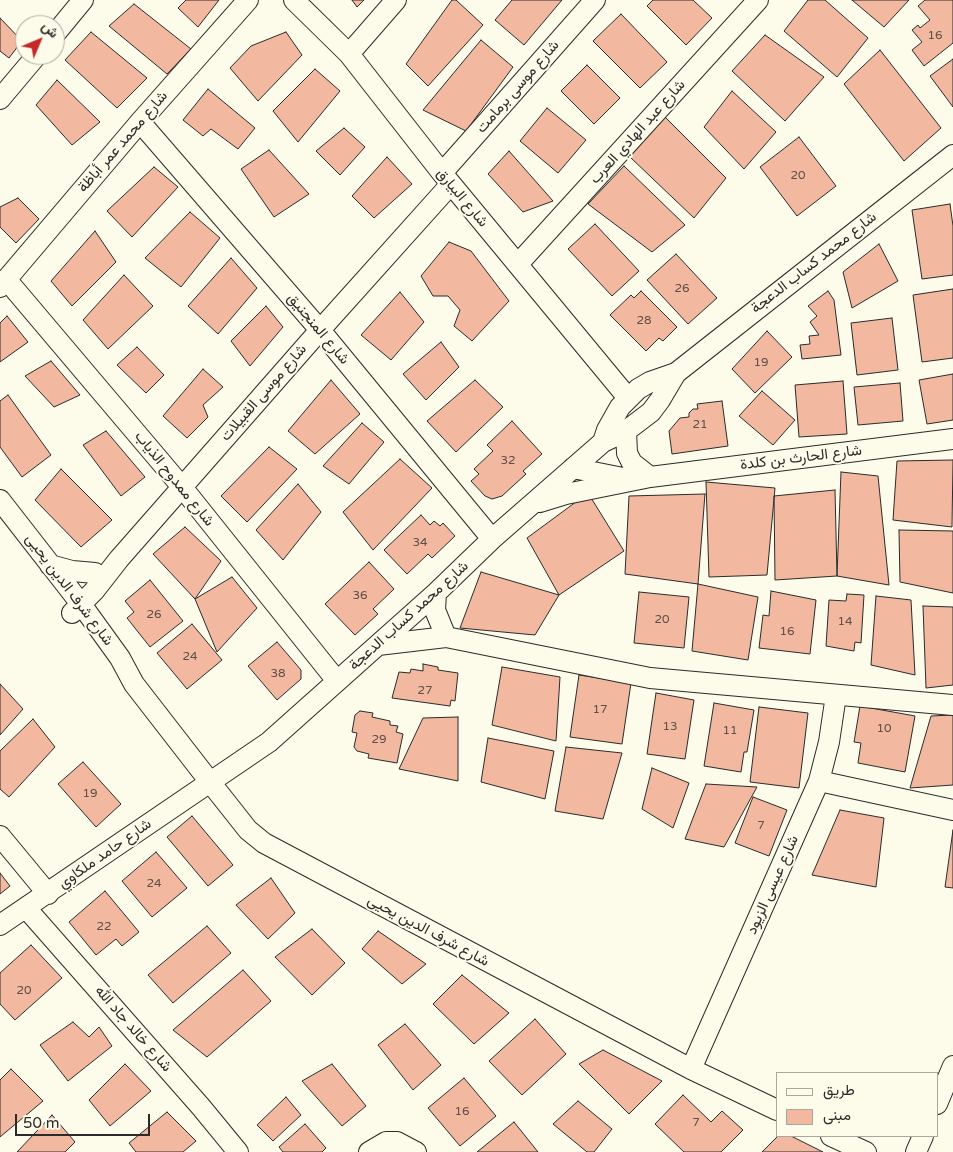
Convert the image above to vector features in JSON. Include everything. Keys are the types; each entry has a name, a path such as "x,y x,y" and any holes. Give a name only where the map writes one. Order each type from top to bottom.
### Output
{"street":[{"path":"65,22 83,0"},
{"name":"شارع محمد عمر أباظة","path":"3,283 140,122 248,0"},
{"name":"شارع البيارق","path":"294,0 348,54 446,179 628,398"},
{"path":"348,54 396,0"},
{"name":"شارع موسى برمامت","path":"446,179 595,0"},
{"name":"شارع عبد الهادي العرب","path":"518,264 758,0"},
{"path":"0,100 29,65"},
{"name":"شارع المنجنيق","path":"140,122 320,330 492,539"},
{"name":"شارع محمد كساب الدعجة","path":"596,448 613,418 628,398 650,382 676,372 953,155"},
{"name":"شارع موسى القبيلات","path":"72,602 118,559 182,487 320,330 446,179"},
{"name":"شارع ممدوح الذياب","path":"3,283 182,487 337,682"},
{"name":"شارع محمد كساب الدعجة","path":"210,782 269,742 436,593 492,539 596,448 626,431 650,412 660,400 676,372"},
{"path":"626,431 627,454 636,467 650,477"},
{"name":"شارع الحارث بن كلدة","path":"531,505 566,494 650,477 953,439"},
{"name":"شارع الحارث بن كلدة","path":"596,448 650,477"},
{"name":"شارع الحارث بن كلدة","path":"573,468 617,478 650,477"},
{"name":"شارع شرف الدين يحيى","path":"0,500 50,565 118,672 134,684"},
{"name":"شارع شرف الدين يحيى","path":"0,519 72,602 98,627 126,666 134,684 248,830 264,843 692,1069 776,1110"},
{"path":"50,565 99,577 98,627"},
{"path":"436,593 435,610 446,637"},
{"path":"378,645 446,637 650,678 953,705"},
{"name":"شارع عيسى الزيود","path":"692,1069 819,781 829,742 836,695"},
{"path":"819,781 953,810"},
{"name":"شارع حامد ملكاوي","path":"0,925 210,782"},
{"path":"0,836 48,894"},
{"name":"شارع خالد جاد الله","path":"26,908 201,1107 238,1152"},
{"path":"938,1102 953,1066"},
{"path":"834,1137 866,1152"},
{"path":"916,1152 923,1137"},
{"path":"369,1152 386,1142 397,1142 416,1152"}],"building":[{"path":"186,0 219,0 198,27 178,8"},
{"path":"352,0 364,0 357,7"},
{"path":"452,0 456,0 483,25 428,86 406,64"},
{"path":"512,0 562,0 524,45 495,20"},
{"path":"653,0 693,0 712,18 686,45 647,6"},
{"path":"808,0 825,0 868,38 837,77 784,31"},
{"path":"852,0 909,0 884,27"},
{"path":"925,0 953,0 953,43 924,66 912,50 922,42 912,30 918,25 920,28 930,20 918,6"},
{"path":"134,4 191,49 167,74 109,26"},
{"path":"621,14 667,62 640,88 593,41"},
{"path":"0,18 15,34 15,50 9,58 0,51"},
{"path":"91,32 147,78 117,108 65,60"},
{"path":"286,32 302,55 258,101 230,68 251,46"},
{"path":"765,35 824,77 785,121 732,71"},
{"path":"481,40 513,67 466,131 423,110"},
{"path":"880,50 941,128 904,161 844,84"},
{"path":"953,59 953,107 930,76"},
{"path":"587,65 620,98 594,124 561,91"},
{"path":"315,69 340,91 298,142 273,111"},
{"path":"57,80 100,122 72,145 36,105"},
{"path":"208,89 255,128 238,149 211,129 203,136 183,120"},
{"path":"732,91 776,132 744,169 704,127"},
{"path":"547,108 586,140 558,173 520,141"},
{"path":"663,115 726,178 694,218 630,157"},
{"path":"344,128 365,147 340,175 316,151"},
{"path":"799,137 836,186 797,216 760,167"},
{"path":"269,150 309,194 274,217 241,169"},
{"path":"509,151 553,201 523,212 488,174"},
{"path":"387,157 412,184 374,218 352,196"},
{"path":"624,166 685,225 652,252 588,204"},
{"path":"154,167 178,187 132,237 107,211"},
{"path":"18,198 39,219 16,243 0,227 0,207"},
{"path":"950,204 953,226 953,275 922,279 912,210"},
{"path":"190,212 220,238 181,287 145,258"},
{"path":"595,224 639,271 612,296 568,249"},
{"path":"95,231 116,262 72,306 51,281"},
{"path":"449,242 471,251 509,301 472,341 454,326 460,310 448,296 433,296 421,276"},
{"path":"879,244 898,281 852,308 843,272"},
{"path":"676,254 717,298 688,324 647,280"},
{"path":"231,258 257,288 218,334 188,306"},
{"path":"124,275 153,306 108,349 83,320"},
{"path":"953,289 953,358 922,362 913,295"},
{"path":"641,291 677,327 663,341 659,338 646,351 610,315 631,295 634,298"},
{"path":"828,291 834,300 841,355 802,359 800,345 810,344 809,336 819,335 810,322 817,316 808,306"},
{"path":"400,292 424,322 391,360 361,335"},
{"path":"266,306 283,327 250,366 231,341"},
{"path":"7,316 28,342 0,362 0,323"},
{"path":"892,318 898,370 857,375 851,323"},
{"path":"767,331 792,357 755,393 732,369"},
{"path":"441,342 459,367 426,400 403,374"},
{"path":"137,347 164,375 146,393 117,365"},
{"path":"51,361 80,395 54,407 25,376"},
{"path":"203,369 223,387 203,405 208,417 187,438 163,416"},
{"path":"953,374 953,420 927,424 919,380"},
{"path":"331,380 360,414 315,454 288,431"},
{"path":"475,380 503,407 456,452 427,421"},
{"path":"843,381 847,434 799,437 795,385"},
{"path":"900,383 903,421 858,425 854,387"},
{"path":"762,391 795,420 773,445 739,416"},
{"path":"8,395 51,455 22,477 0,447 0,401"},
{"path":"722,401 728,446 672,454 669,431 680,418 689,417 689,413 693,409 698,409 697,404"},
{"path":"512,421 542,454 523,471 526,474 502,496 492,499 485,496 471,481 479,474 474,469 493,451 487,445"},
{"path":"362,423 384,442 349,484 323,466"},
{"path":"106,431 145,477 121,496 83,445"},
{"path":"269,447 297,469 247,522 221,496"},
{"path":"400,459 432,488 373,550 343,512"},
{"path":"953,460 952,527 893,520 897,461"},
{"path":"61,469 112,520 81,547 35,500"},
{"path":"841,472 878,476 889,585 837,576"},
{"path":"706,482 775,488 767,575 709,577"},
{"path":"298,484 321,512 283,560 256,530"},
{"path":"835,490 837,576 775,580 774,496"},
{"path":"588,493 624,551 559,595 527,538"},
{"path":"705,494 698,584 625,574 629,496"},
{"path":"421,515 430,525 434,521 440,526 443,523 455,536 432,558 428,554 407,574 384,550"},
{"path":"185,527 221,561 195,599 153,554"},
{"path":"899,530 953,531 953,593 900,582"},
{"path":"369,562 394,589 373,609 378,614 355,635 325,604"},
{"path":"481,572 559,595 535,635 460,628"},
{"path":"232,577 257,608 217,652 195,599"},
{"path":"150,580 183,621 150,647 127,618 134,612 125,601"},
{"path":"698,584 758,597 748,660 692,651"},
{"path":"771,591 816,600 810,654 759,648 763,615 769,616"},
{"path":"639,592 689,597 684,648 634,643"},
{"path":"847,594 864,595 861,643 855,642 854,651 826,646 829,600 846,601"},
{"path":"876,596 911,600 915,675 871,665"},
{"path":"923,606 953,607 953,685 926,688"},
{"path":"192,624 222,660 187,689 157,653"},
{"path":"277,642 301,670 301,679 277,700 248,666"},
{"path":"423,664 438,667 438,670 458,673 455,701 451,700 450,706 392,698 399,672 410,673 411,669 423,671"},
{"path":"502,667 560,677 556,741 492,725"},
{"path":"579,675 631,683 622,744 570,737"},
{"path":"0,684 23,709 0,735"},
{"path":"656,693 694,700 685,759 647,754"},
{"path":"714,703 754,710 747,752 744,752 741,772 704,766"},
{"path":"860,706 915,716 905,772 858,763 861,743 854,742"},
{"path":"759,707 808,713 799,788 750,782"},
{"path":"360,711 373,713 372,717 390,721 390,725 398,726 396,732 403,734 397,763 368,758 369,754 357,751 354,747 357,733 352,732 355,715"},
{"path":"953,715 953,785 910,788 931,716"},
{"path":"458,717 458,781 399,769 423,718"},
{"path":"33,719 55,747 9,797 0,789 0,751"},
{"path":"488,738 554,751 545,799 481,782"},
{"path":"566,747 622,753 603,819 555,811"},
{"path":"83,762 121,804 96,827 58,784"},
{"path":"652,768 689,783 673,828 642,809"},
{"path":"706,784 757,787 724,847 685,839"},
{"path":"753,797 787,810 769,856 735,843"},
{"path":"840,810 884,818 876,887 812,875"},
{"path":"192,816 233,865 208,886 167,837"},
{"path":"953,830 953,888 945,887"},
{"path":"156,852 187,888 152,917 122,881"},
{"path":"0,873 10,886 0,894"},
{"path":"271,878 295,913 268,939 236,905"},
{"path":"105,891 139,932 122,946 116,939 96,955 69,922"},
{"path":"207,926 231,953 173,1003 148,975"},
{"path":"312,929 345,963 312,995 275,957"},
{"path":"378,931 426,964 402,984 362,949"},
{"path":"31,945 62,978 15,1020 0,1004 0,973"},
{"path":"243,970 271,1001 207,1057 173,1030"},
{"path":"462,975 509,1013 474,1044 433,1004"},
{"path":"535,1019 566,1054 522,1095 489,1061"},
{"path":"73,1022 89,1037 99,1027 112,1046 68,1081 40,1045"},
{"path":"405,1024 441,1065 413,1090 378,1045"},
{"path":"603,1050 662,1081 629,1114 579,1064"},
{"path":"125,1064 151,1091 110,1126 89,1100"},
{"path":"332,1064 366,1106 342,1126 302,1081"},
{"path":"11,1069 43,1101 0,1137 0,1080"},
{"path":"464,1078 496,1116 460,1146 428,1108"},
{"path":"683,1095 711,1122 722,1111 743,1130 721,1152 684,1152 655,1124"},
{"path":"286,1097 301,1115 273,1141 257,1125"},
{"path":"578,1101 612,1129 594,1152 587,1152 553,1124"},
{"path":"167,1112 196,1141 183,1152 136,1152 129,1143"},
{"path":"52,1115 75,1142 65,1152 17,1152"},
{"path":"514,1122 538,1152 477,1152"},
{"path":"305,1124 326,1148 322,1152 283,1152 279,1147"},
{"path":"777,1137 793,1137 823,1152 762,1152"}]}
